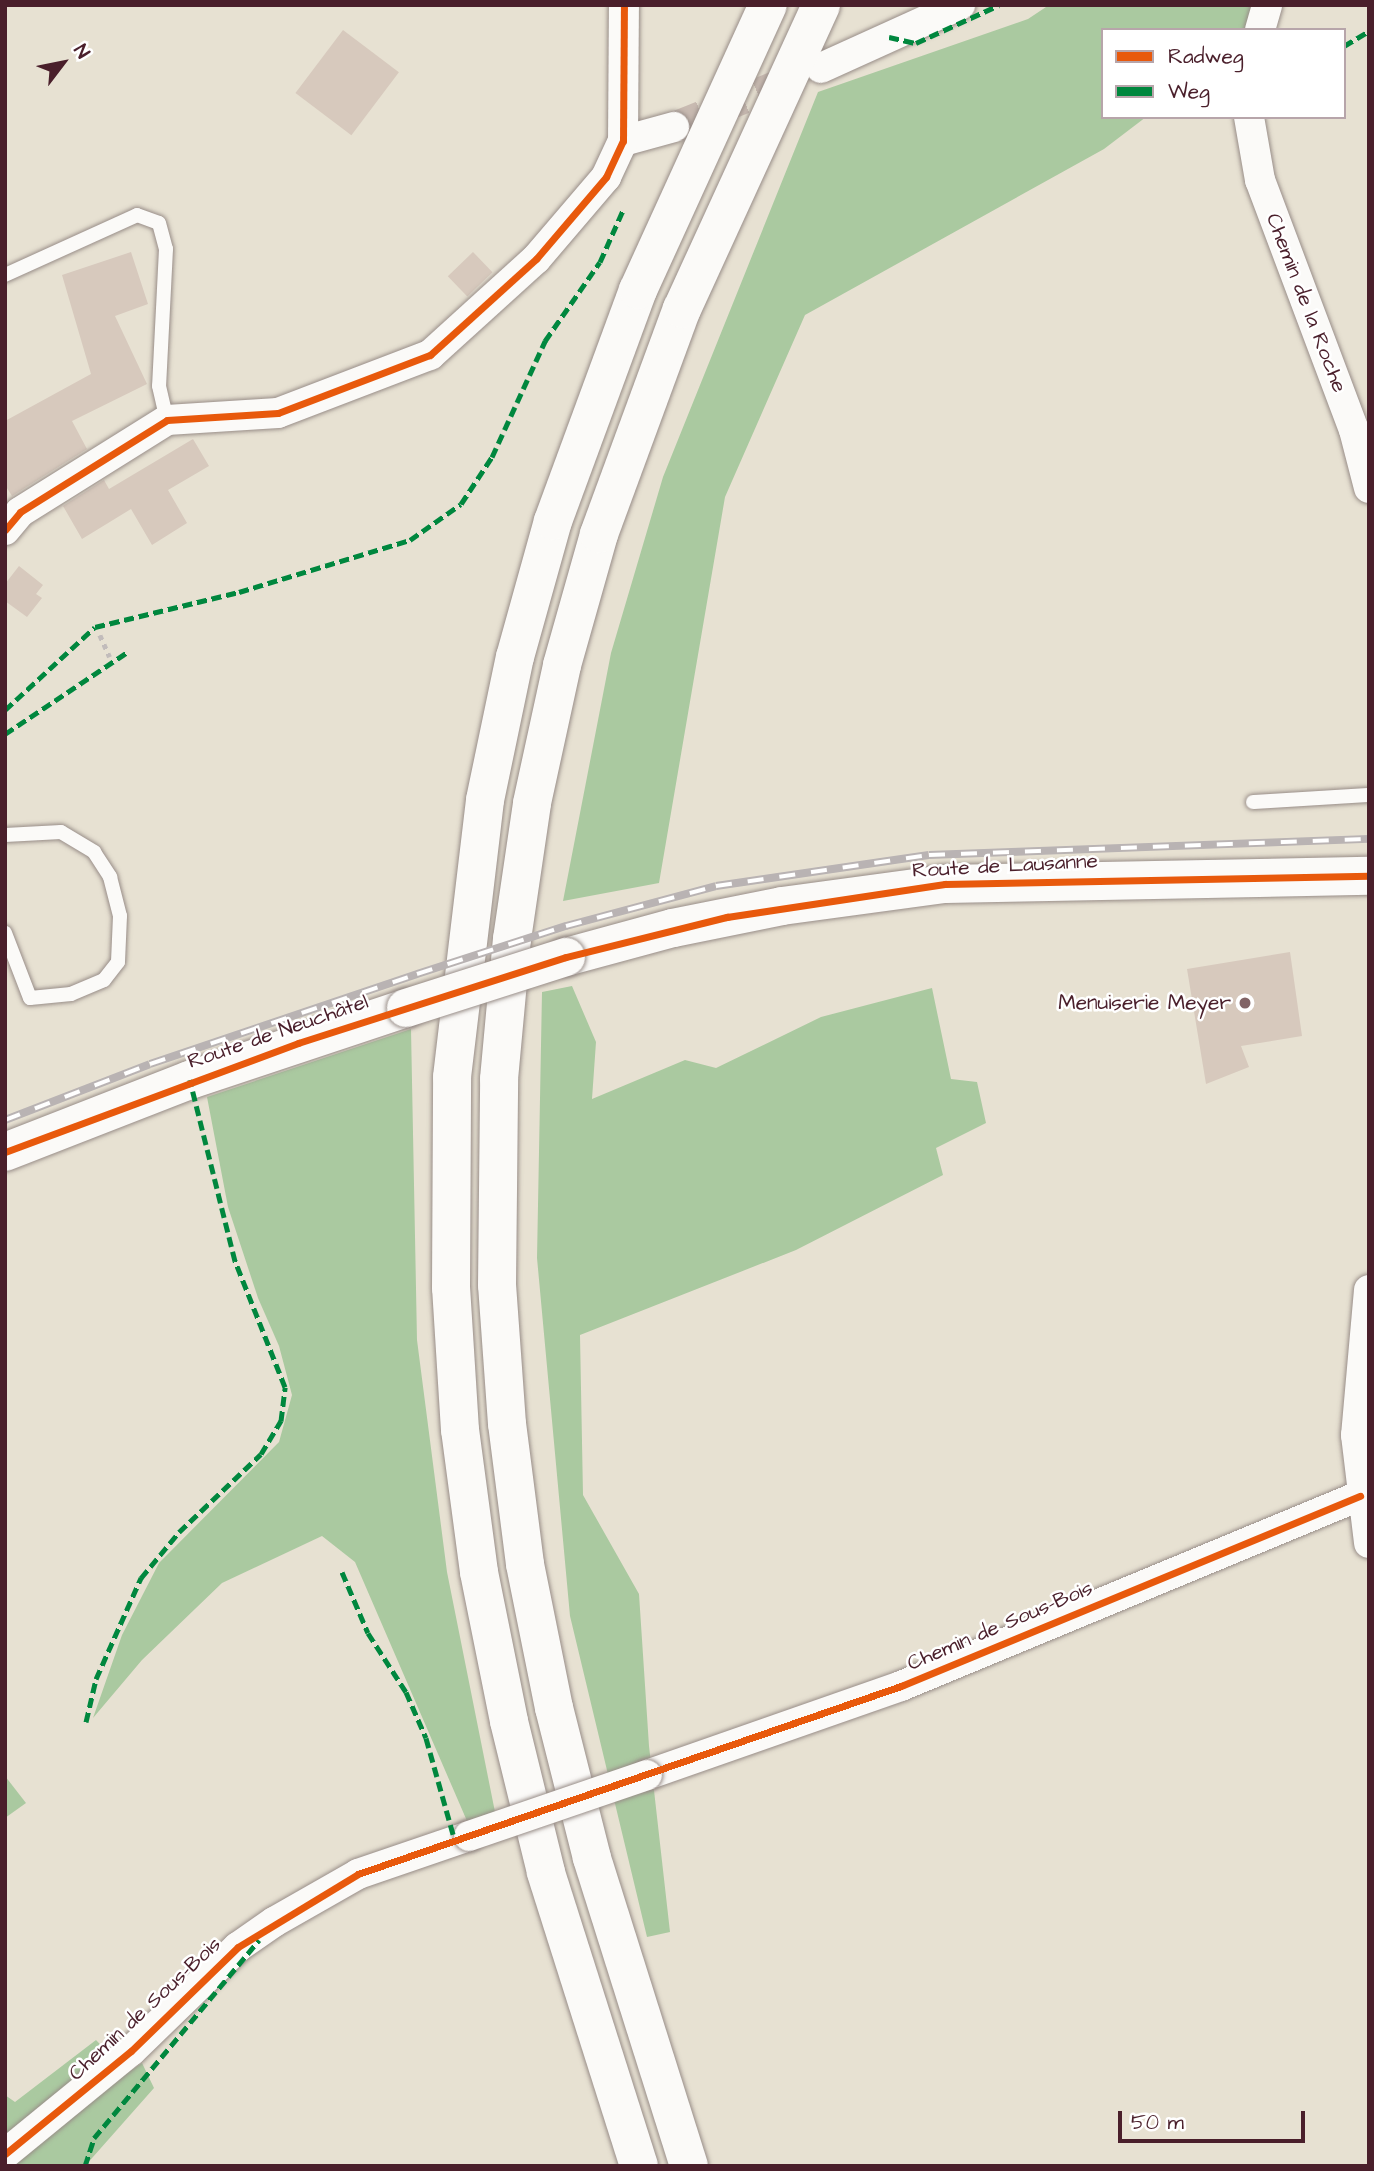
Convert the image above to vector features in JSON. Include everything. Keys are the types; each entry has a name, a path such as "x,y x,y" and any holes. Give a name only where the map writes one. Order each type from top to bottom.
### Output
{"main road":[{"path":"639,2166 546,1872 509,1721 479,1572 460,1430 451,1288 452,1077 485,800 537,577 582,439 638,290 768,5"},
{"path":"689,2166 592,1858 554,1709 525,1564 508,1424 497,1285 499,1079 512,939 532,803 562,665 599,534 682,309 821,5"},
{"name":"Route de Lausanne","path":"566,957 755,911 945,884 1369,876"},
{"name":"Route de Neuchâtel","path":"5,1152 190,1080 566,957"}],"street":[{"path":"5,530 20,512 167,420 278,412 430,355 536,259 606,177 623,141 624,5"},
{"path":"821,68 960,5"},
{"path":"1261,28 1267,5"},
{"name":"Chemin de la Roche","path":"1249,119 1260,180 1367,473"},
{"path":"623,141 674,127"},
{"path":"1369,1290 1356,1435 1369,1543"},
{"name":"Chemin de Sous-Bois","path":"5,2154 131,2051 238,1947 274,1922 358,1874 901,1686 1364,1494"}],"lane":[{"path":"5,275 137,215 159,223 166,249 159,386 167,420"},
{"path":"1253,802 1369,795"},
{"path":"5,835 61,832 94,852 110,877 120,916 118,962 104,980 71,994 30,998 5,933"}],"path":[{"path":"100,635 110,657"}],"green space":[{"path":"1049,5 1267,5 1249,28 1101,28 1101,119 1143,119 1104,149 805,315 725,497 659,883 563,901 611,653 663,477 818,92 1028,19"},
{"path":"572,986 596,1042 592,1099 685,1060 716,1068 821,1017 932,988 951,1079 977,1082 986,1123 936,1148 943,1175 796,1250 580,1335 583,1495 639,1594 649,1746 670,1932 647,1937 570,1616 537,1258 542,992"},
{"path":"411,1029 417,1340 447,1572 495,1812 467,1821 355,1562 322,1536 222,1583 142,1660 93,1718 122,1635 159,1563 279,1442 292,1395 279,1346 258,1298 228,1207 207,1097"},
{"path":"5,1776 26,1803 5,1818"},
{"path":"96,2040 112,2057 60,2118 142,2063 154,2088 85,2166 5,2166 5,2095 15,2102"}],"building":[{"path":"343,30 399,72 351,135 295,93"},
{"path":"131,252 148,304 115,316 147,384 72,421 87,449 12,496 5,485 5,421 91,374 62,275"},
{"path":"473,252 492,272 467,296 448,276"},
{"path":"193,439 209,466 168,490 187,523 152,545 131,509 82,539 63,506 104,480 109,489"},
{"path":"19,566 43,585 36,594 42,598 27,617 5,601 5,584"},
{"name":"Menuiserie Meyer","path":"1290,952 1302,1036 1241,1046 1249,1067 1206,1084 1187,969"}],"tunnel":[{"path":"674,127 798,77"}],"railway":[{"path":"5,1120 150,1064 417,974 566,926 716,886 929,855 1369,839"}],"marked path":[{"path":"889,37 916,43 999,5"},
{"path":"1346,45 1369,31"},
{"path":"5,710 95,627 239,592 410,540 461,504 492,457 545,341 600,262 624,208"},
{"path":"5,734 129,651"},
{"path":"86,1722 96,1679 141,1578 179,1532 261,1454 281,1421 285,1387 235,1261 190,1080"},
{"path":"342,1572 368,1633 406,1692 426,1738 455,1841"},
{"path":"85,2166 94,2138 259,1940"}],"cycle path":[{"path":"5,530 20,512 167,420 278,413 430,355 536,259 606,177 623,141 624,5"},
{"path":"5,1152 298,1043 566,957 727,917 945,884 1369,876"},
{"path":"5,2154 131,2051 238,1947 358,1874 901,1686 1360,1496"}],"place":[{"name":"Menuiserie Meyer","path":"1245,1003"}]}
